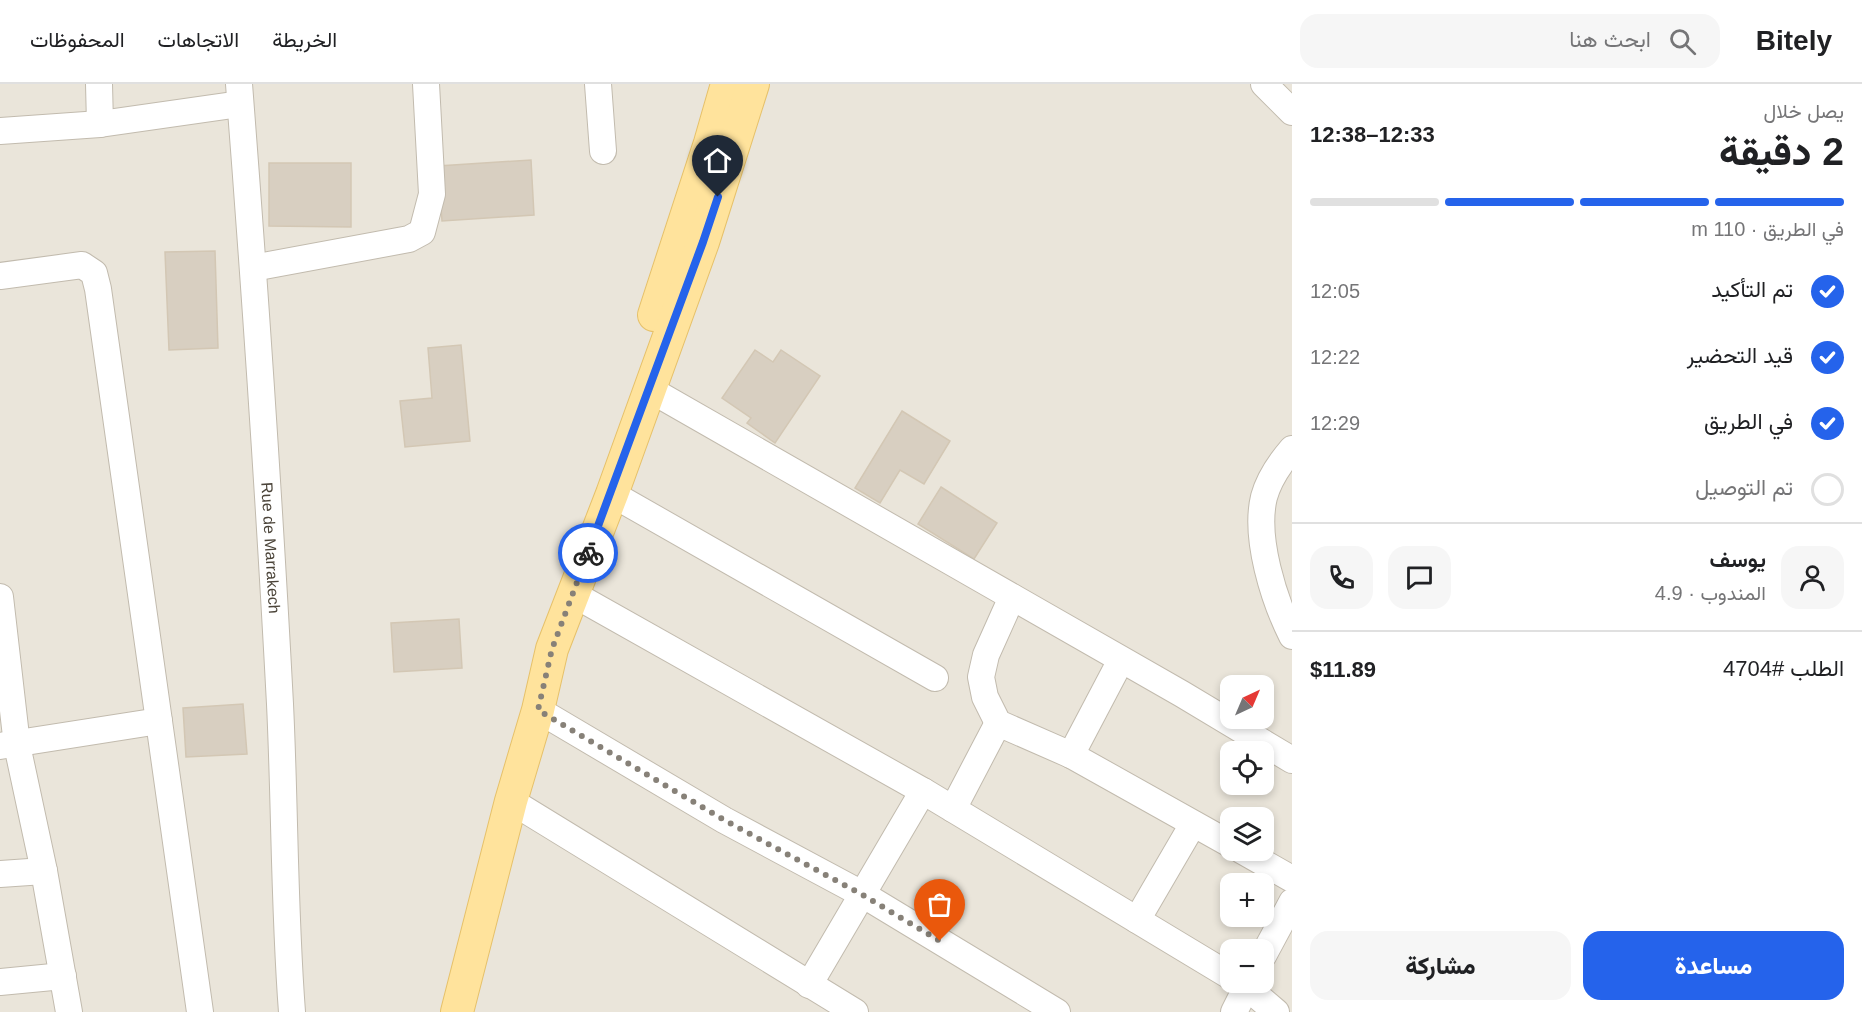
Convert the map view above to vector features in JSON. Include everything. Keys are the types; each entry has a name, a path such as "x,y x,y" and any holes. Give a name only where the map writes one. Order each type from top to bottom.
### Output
{"main road":[{"path":"434,1012 526,677 665,283 727,84"},
{"path":"457,1012 511,801 538,710 552,649 612,494 703,242 753,84"}],"street":[{"path":"99,84 100,124"},
{"path":"253,268 409,239 422,232 432,194 426,84"},
{"path":"598,84 603,152"},
{"path":"1269,86 1292,112"},
{"path":"0,131 100,124 239,94"},
{"name":"Rue de Marrakech","path":"239,94 253,268 280,705 286,938 292,1012"},
{"path":"0,276 82,266 94,273 200,1012"},
{"path":"649,388 1292,760"},
{"path":"1292,449 1278,465 1264,497 1262,540 1278,609 1292,636"},
{"path":"612,494 935,678"},
{"path":"573,594 923,791 1220,969"},
{"path":"0,597 9,745 44,871 69,1012"},
{"path":"1012,597 986,655 981,677 985,697 998,723 1071,755 1220,839"},
{"path":"1071,755 1121,660"},
{"path":"538,710 724,820 861,894 1057,1012"},
{"path":"9,745 159,721"},
{"path":"953,809 998,723"},
{"path":"809,985 923,791"},
{"path":"511,801 855,1012"},
{"path":"1137,920 1193,824"},
{"path":"1260,861 1292,879"},
{"path":"0,874 44,871"},
{"path":"1274,939 1289,914"},
{"path":"0,982 63,976"},
{"path":"1234,1012 1239,993"},
{"path":"1254,993 1276,1012"}],"shaded area":[{"path":"0,84 1292,84 1292,1012 0,1012"}],"building":[{"path":"531,160 534,215 442,221 438,166"},
{"path":"269,163 351,163 351,227 269,226"},
{"path":"215,251 218,348 169,350 165,252"},
{"path":"461,345 470,441 405,447 400,401 432,398 428,348"},
{"path":"755,350 773,362 781,350 820,376 775,443 747,423 751,418 722,398"},
{"path":"902,411 950,441 924,484 900,470 880,503 855,488"},
{"path":"941,487 997,523 974,559 918,524"},
{"path":"459,619 462,668 394,672 391,623"},
{"path":"243,704 247,754 186,757 183,708"}],"way so far":[{"path":"588,553 552,649 538,710 724,820 861,894 940,941"}],"route":[{"path":"588,553 612,494 718,197"}]}
